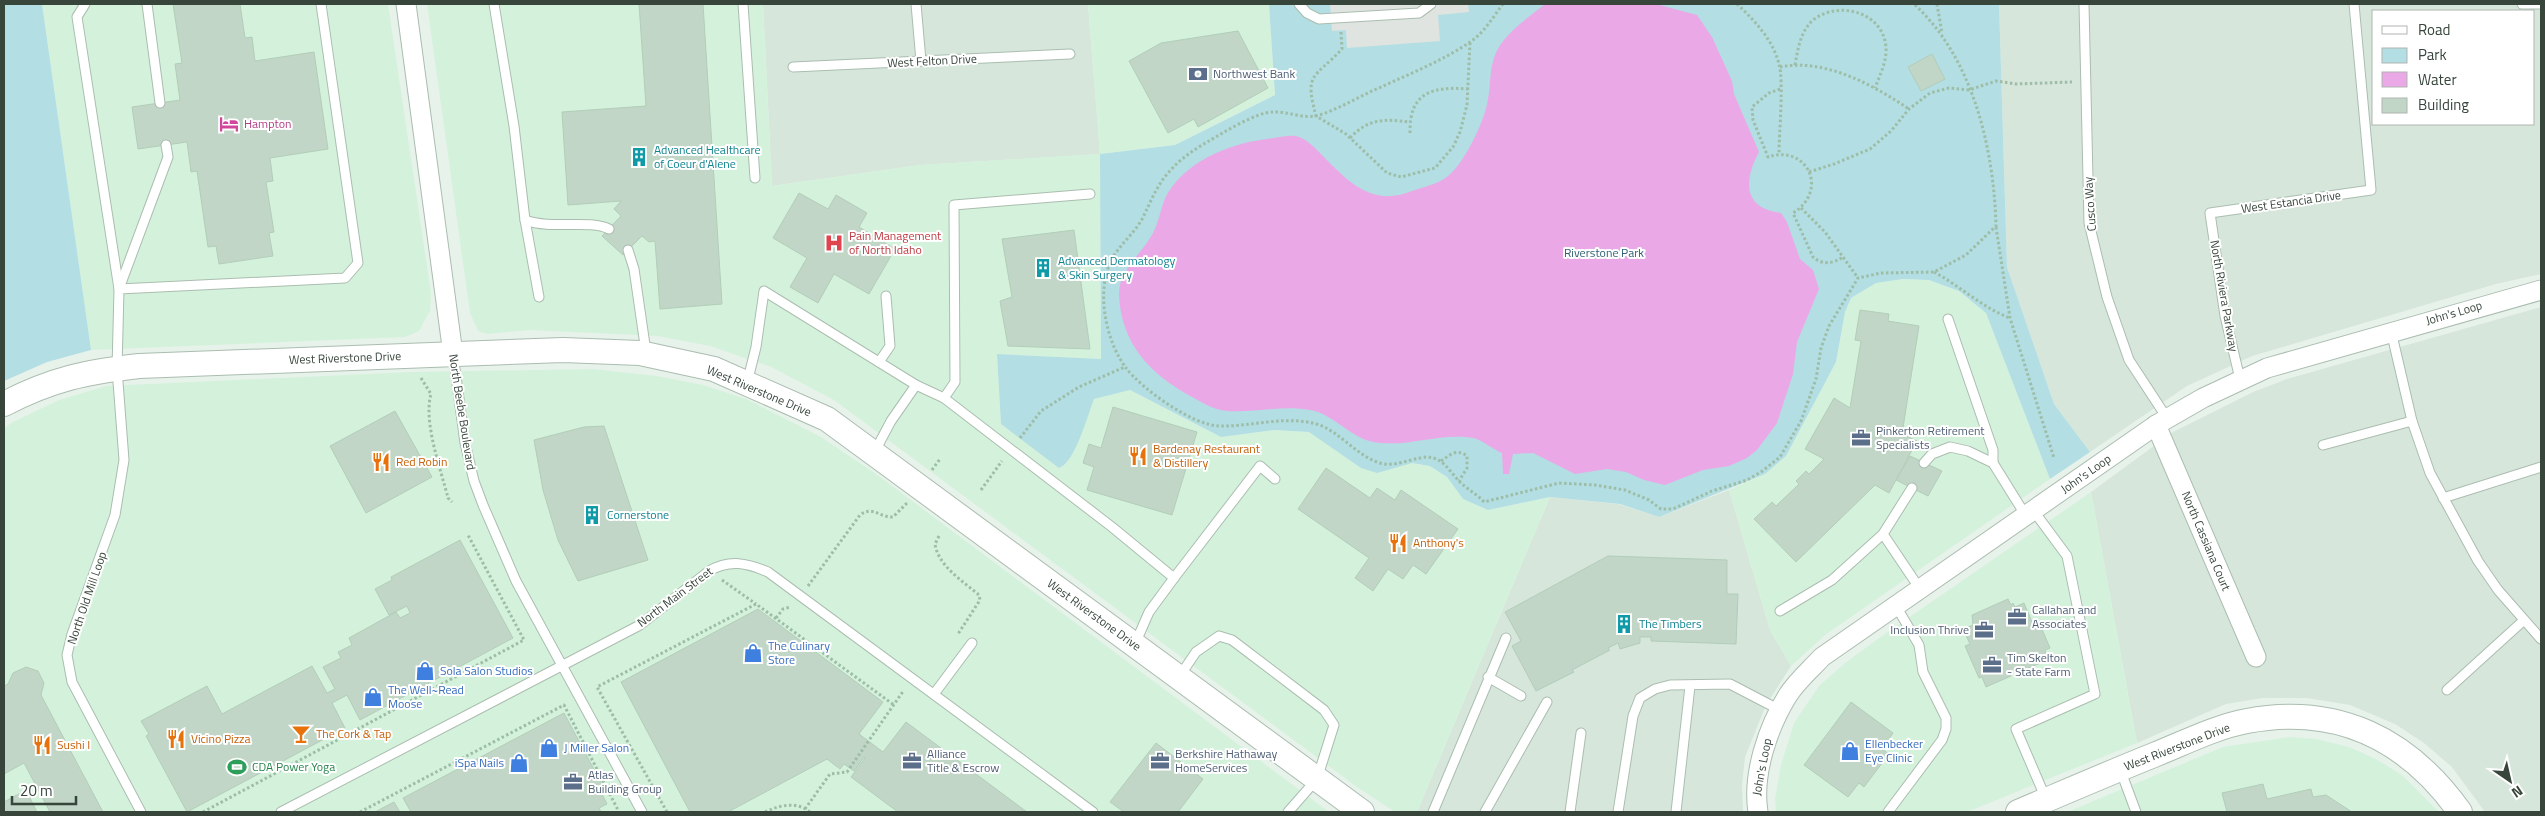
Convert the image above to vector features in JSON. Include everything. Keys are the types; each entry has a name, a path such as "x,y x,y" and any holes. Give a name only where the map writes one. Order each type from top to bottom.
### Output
{"street":[{"name":"North Beebe Boulevard","path":"406,4 453,354"},
{"name":"John's Loop","path":"1758,812 1756,800 1765,742 1789,694 1822,657 2162,421 2240,379 2267,368 2391,331 2541,290"},
{"name":"West Riverstone Drive","path":"4,404 36,388 85,373 117,369 563,350 647,354 714,369 826,419 1362,812"},
{"name":"North Cassiana Court","path":"2162,421 2256,657"},
{"name":"West Riverstone Drive","path":"2018,812 2204,734 2246,721 2283,717 2319,719 2351,724 2388,742 2406,754 2430,775 2460,812"}],"lane":[{"path":"85,4 77,17 119,289"},
{"path":"147,4 160,103"},
{"path":"119,289 346,278 358,263 321,4"},
{"path":"494,4 514,126 525,220 539,297"},
{"path":"743,4 755,178"},
{"path":"916,4 921,61"},
{"path":"1299,4 1307,13 1319,19 1419,13 1431,4"},
{"name":"Cusco Way","path":"2084,4 2089,223 2098,264 2130,360 2162,421"},
{"name":"West Estancia Drive","path":"2210,213 2371,190 2354,4"},
{"path":"2522,4 2541,4"},
{"name":"West Felton Drive","path":"793,67 1070,54"},
{"path":"119,289 168,157 166,145"},
{"path":"944,398 955,382 954,205 1090,194"},
{"name":"North Riviera Parkway","path":"2210,213 2225,316 2240,379"},
{"path":"525,220 538,225 588,225 609,229"},
{"path":"628,250 634,270 647,354"},
{"name":"North Old Mill Loop","path":"119,289 117,369 124,460 115,515 72,634 67,655 72,682 141,812"},
{"path":"747,384 756,347 764,291 916,385 944,398 1112,527 1174,578"},
{"path":"879,362 890,346 886,296"},
{"path":"1948,319 1993,450 1993,462"},
{"path":"2391,331 2412,422 2430,473 2478,561 2498,590 2541,640"},
{"name":"North Beebe Boulevard","path":"453,354 466,443 477,491 516,581 642,812"},
{"path":"874,454 891,421 916,385"},
{"path":"2324,445 2412,422"},
{"path":"1924,463 1932,454 1950,447 1968,451 1993,462 2030,513 2067,556 2095,694 2016,730 2046,800"},
{"path":"1135,644 1149,612 1260,466 1275,479"},
{"path":"2443,498 2541,467"},
{"path":"1780,612 1832,580 1884,534 1912,488"},
{"path":"1884,534 1920,589"},
{"name":"North Main Street","path":"281,812 640,625 709,571 717,566 735,562 751,565 768,572 1093,812"},
{"path":"1888,812 1942,740 1946,729 1946,718 1923,672 1919,645 1896,606"},
{"path":"2447,690 2523,621"},
{"path":"1179,677 1196,652 1219,636 1232,640 1324,710 1334,725 1317,779 1288,812"},
{"path":"1433,812 1488,677 1506,638"},
{"path":"934,694 972,643"},
{"path":"1488,677 1521,696"},
{"path":"1618,812 1633,716 1640,698 1655,688 1670,685 1730,684 1780,710"},
{"path":"1676,812 1690,686"},
{"path":"1484,812 1546,702"},
{"path":"1570,812 1580,733"},
{"path":"2120,769 2136,812"}],"path":[{"path":"1316,116 1398,79 1470,42 1481,33 1503,4"},
{"path":"1738,4 1763,31 1775,51 1780,66 1779,154"},
{"path":"1914,4 1942,35 1969,90 1983,127 1990,164 1996,226 2010,318 2054,458"},
{"path":"1937,4 1942,35"},
{"path":"1795,66 1798,44 1812,20 1823,12 1848,8 1861,12 1874,20 1884,34 1884,62 1875,88"},
{"path":"1316,116 1309,92 1310,81 1342,49 1339,18"},
{"path":"1470,42 1467,105 1460,132 1453,147 1435,168 1401,177 1387,173 1350,138 1316,116 1272,112 1260,115 1208,141 1187,155 1169,171 1157,188 1137,228 1114,256 1102,288 1105,317 1125,367 1159,397 1202,423 1219,426 1289,420 1320,425 1355,450 1383,464 1424,457 1441,460 1459,481 1484,502 1559,483 1595,485 1625,490 1649,500 1661,509 1673,509 1712,491 1747,480 1780,457 1801,421 1816,379 1821,348 1829,326 1858,278 1881,273 1934,272 1966,255 1996,226"},
{"path":"1780,66 1831,71 1875,88 1909,109"},
{"path":"1809,172 1870,149 1891,131 1909,109 1930,93 1949,88 1969,90 1996,81 2016,84 2073,82 2086,88"},
{"path":"1410,133 1413,108 1427,93 1437,88 1468,89"},
{"path":"1780,89 1756,102 1752,107 1752,115 1768,157 1779,154 1794,157 1802,161 1809,172 1812,185 1811,194 1801,208 1794,213 1813,257 1827,264 1843,257"},
{"path":"1350,138 1374,120 1386,119 1410,122"},
{"path":"1801,208 1825,232 1858,278"},
{"path":"1934,272 1957,284 1993,312 2010,318"},
{"path":"981,490 1041,411 1079,388 1125,367"},
{"path":"420,376 429,387 431,394 428,404 432,433 448,498 452,502"},
{"path":"1441,460 1455,452 1463,453 1467,456 1467,468 1459,481"},
{"path":"776,618 783,609 793,606 866,510 874,510 887,517 893,517 940,459"},
{"path":"203,812 524,640 468,535"},
{"path":"709,571 894,705"},
{"path":"667,812 597,687 756,604"},
{"path":"360,812 564,705 619,812"},
{"path":"765,812 780,805 792,805 810,812"}],"shaded area":[{"path":"42,4 388,4 431,293 430,311 419,331 405,337 91,350"},
{"path":"427,4 763,4 772,186 920,165 1100,154 1101,359 997,354 1001,424 1060,468 1072,454 1094,399 1130,390 1221,437 1274,430 1310,432 1361,468 1412,463 1430,466 1447,477 1463,499 1488,510 1550,497 1417,812 1395,812 1357,787 834,400 771,367 710,346 657,336 529,330 488,334 478,331 470,313"},
{"path":"763,4 1088,4 1100,154 920,165 772,186"},
{"path":"1088,4 1269,4 1275,95 1175,145 1100,154"},
{"path":"1330,4 1468,4 1469,12 1438,15 1440,41 1347,48 1346,30 1332,31"},
{"path":"1999,4 2541,4 2541,274 2496,284 2252,356 2187,386 2090,452 2054,404 2007,267"},
{"path":"1903,279 1929,280 1959,291 1986,313 2050,479 1825,635 1791,666 1770,630 1729,490 1765,474 1786,456 1836,362 1845,312 1851,298 1876,283"},
{"path":"2541,307 2541,812 2485,812 2452,767 2424,743 2395,724 2350,705 2307,698 2263,698 2226,704 2137,743 2091,492 2173,432 2253,392 2287,379"},
{"path":"593,369 657,376 703,385 746,399 821,437 876,474 1329,812 4,812 4,428 59,400 106,386 410,372"},
{"path":"1729,490 1770,630 1791,666 1766,705 1745,757 1742,785 1743,812 1417,812 1550,497 1618,504 1659,517"},
{"path":"2091,492 2137,743 1967,812 1776,812 1775,799 1781,765 1794,723 1819,686 1845,663 1879,638"},
{"path":"2290,737 2317,739 2349,747 2376,759 2402,775 2439,812 2067,812 2223,747"}],"green space":[{"path":"4,4 42,4 91,350 47,362 4,381"},
{"name":"Riverstone Park","path":"1269,4 1999,4 2007,267 2054,404 2090,452 2050,479 1986,313 1959,291 1929,280 1903,279 1876,283 1851,298 1845,312 1836,362 1786,456 1765,474 1659,517 1620,504 1550,497 1488,510 1463,499 1447,477 1430,466 1412,463 1377,473 1361,468 1309,432 1274,430 1221,437 1130,390 1094,399 1076,448 1065,464 1059,468 1001,424 997,354 1101,359 1100,154 1175,145 1275,95"}],"water":[{"path":"1545,4 1656,4 1697,15 1712,37 1732,81 1734,94 1759,152 1754,162 1749,182 1753,199 1768,210 1781,213 1787,222 1800,259 1813,270 1819,289 1797,342 1793,374 1777,423 1757,450 1747,458 1729,466 1703,470 1665,485 1644,480 1626,472 1607,469 1575,474 1533,453 1513,454 1509,474 1503,474 1502,453 1476,439 1448,437 1399,443 1374,442 1357,436 1319,412 1310,410 1289,408 1222,410 1204,404 1177,388 1151,368 1132,343 1125,329 1121,313 1120,286 1122,278 1153,233 1166,196 1179,179 1202,160 1216,153 1244,143 1294,136 1300,137 1311,144 1352,183 1374,194 1385,196 1398,195 1440,181 1448,176 1460,163 1477,132 1485,112 1492,67 1499,47 1510,33"}],"building":[{"name":"Hampton","path":"173,4 240,4 245,38 252,37 255,61 314,52 328,149 270,158 273,181 266,182 274,232 269,233 273,256 219,264 216,246 208,247 197,171 191,172 187,142 138,149 132,107 180,100 175,64 182,63"},
{"name":"Advanced Healthcare of Coeur d'Alene","path":"639,4 703,4 722,304 660,309 655,241 649,242 642,236 623,255 602,236 621,216 614,209 621,201 568,205 562,112 646,106"},
{"name":"Northwest Bank","path":"1238,31 1268,88 1198,127 1194,119 1168,133 1129,61 1161,43"},
{"path":"1932,54 1945,79 1921,91 1908,67"},
{"name":"Pain Management of North Idaho","path":"799,193 828,209 836,195 867,213 859,227 895,249 869,294 834,274 818,303 790,287 807,258 773,238"},
{"name":"Advanced Dermatology & Skin Surgery","path":"1074,230 1090,349 1008,346 1000,301 1012,297 1002,239"},
{"name":"Pinkerton Retirement Specialists","path":"1860,310 1889,314 1888,321 1919,326 1902,434 1917,441 1889,493 1875,485 1796,562 1754,519 1772,502 1776,506 1799,484 1796,481 1806,471 1809,474 1824,459 1805,449 1834,398 1850,408 1861,341 1855,340"},
{"name":"Bardenay Restaurant & Distillery","path":"1113,407 1197,432 1172,515 1087,490 1094,467 1083,463 1089,444 1101,448"},
{"name":"Red Robin","path":"395,411 432,477 366,513 330,446"},
{"name":"Cornerstone","path":"604,426 648,560 578,581 558,540 543,490 534,440 584,427"},
{"path":"1910,456 1942,471 1928,496 1896,480"},
{"name":"Anthony's","path":"1326,468 1370,498 1377,488 1395,500 1401,490 1458,529 1426,574 1413,565 1403,579 1388,569 1373,591 1355,578 1369,558 1298,509"},
{"path":"460,540 513,638 360,720 347,695 332,703 345,728 187,812 146,736 149,734 141,721 207,686 222,714 312,666 327,693 335,689 323,667 341,658 338,652 352,645 349,638 396,612 400,618 410,613 407,606 389,615 375,589 392,580 391,577"},
{"name":"The Timbers","path":"1608,556 1727,560 1727,594 1738,594 1736,644 1651,641 1651,637 1640,637 1640,643 1620,649 1618,643 1608,648 1610,650 1572,670 1574,672 1536,691 1512,646 1521,641 1505,612"},
{"path":"2008,599 2011,605 2013,603 2015,607 2024,603 2032,622 2038,620 2050,648 2045,650 2048,660 2026,669 2024,665 2010,672 2011,676 1986,687 1982,677 1979,678 1965,646 1970,644 1963,629 1973,625 1972,615"},
{"path":"758,609 883,702 859,734 883,752 906,722 1027,812 898,812 851,777 864,757 854,771 844,764 840,769 827,759 728,812 690,812 621,682"},
{"path":"26,667 38,671 44,683 41,695 103,812 50,812 24,763 4,774 4,686 8,684 13,673"},
{"name":"Ellenbecker Eye Clinic","path":"1851,702 1893,733 1882,749 1889,754 1864,787 1859,783 1848,797 1804,765"},
{"path":"564,713 606,792 602,794 607,804 599,808 601,812 411,812 403,798"},
{"name":"Berkshire Hathaway HomeServices","path":"1156,743 1203,779 1178,812 1124,812 1110,802"},
{"path":"2263,784 2267,799 2311,789 2313,797 2326,795 2352,812 2227,812 2222,793"},
{"path":"26,790 37,812 4,812 4,802"},
{"path":"394,802 400,812 375,812"}],"place":[{"name":"Northwest Bank","path":"1198,74"},
{"name":"Hampton","path":"229,124"},
{"name":"Advanced Healthcare of Coeur d'Alene","path":"639,157"},
{"name":"Pain Management of North Idaho","path":"834,243"},
{"name":"Advanced Dermatology & Skin Surgery","path":"1043,268"},
{"name":"Pinkerton Retirement Specialists","path":"1861,438"},
{"name":"Bardenay Restaurant & Distillery","path":"1138,456"},
{"name":"Red Robin","path":"381,462"},
{"name":"Cornerstone","path":"592,515"},
{"name":"Anthony's","path":"1398,543"},
{"name":"Callahan and Associates","path":"2017,617"},
{"name":"The Timbers","path":"1624,624"},
{"name":"Inclusion Thrive","path":"1984,630"},
{"name":"The Culinary Store","path":"753,653"},
{"name":"Tim Skelton - State Farm","path":"1992,665"},
{"name":"Sola Salon Studios","path":"425,671"},
{"name":"The Well~Read Moose","path":"373,697"},
{"name":"The Cork & Tap","path":"301,734"},
{"name":"Vicino Pizza","path":"176,739"},
{"name":"Sushi I","path":"42,745"},
{"name":"J Miller Salon","path":"549,748"},
{"name":"Ellenbecker Eye Clinic","path":"1850,751"},
{"name":"Alliance Title & Escrow","path":"912,761"},
{"name":"Berkshire Hathaway HomeServices","path":"1160,761"},
{"name":"iSpa Nails","path":"519,763"},
{"name":"CDA Power Yoga","path":"237,767"},
{"name":"Atlas Building Group","path":"573,782"}]}
